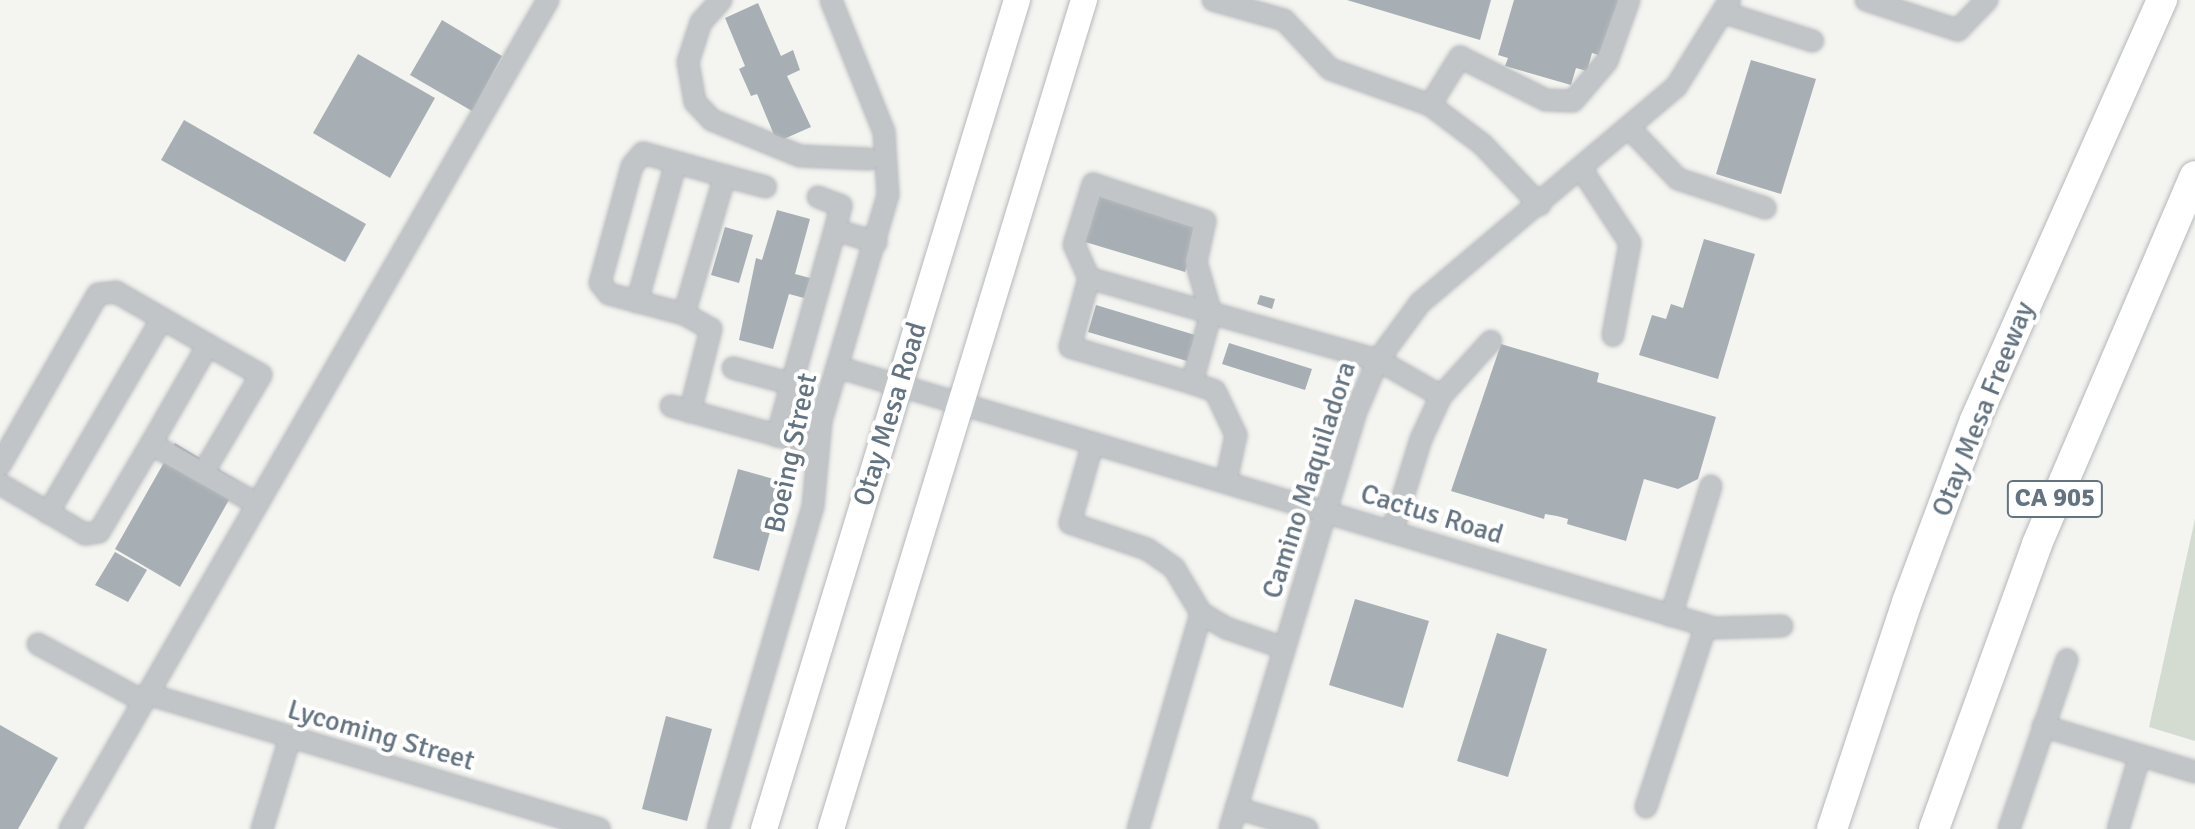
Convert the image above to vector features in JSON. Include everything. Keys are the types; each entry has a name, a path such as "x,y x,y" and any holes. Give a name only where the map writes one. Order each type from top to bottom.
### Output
{"highway":[{"path":"2097,142 2124,37 2140,0"},
{"name":"Otay Mesa Freeway","path":"1832,829 1907,602 1975,420 2162,0"},
{"name":"CA 905","path":"1934,829 2037,544 2195,176"}],"main road":[{"name":"Otay Mesa Road","path":"764,829 1017,0"},
{"path":"831,829 1084,0"}],"street":[{"path":"70,829 548,0"},
{"path":"721,0 701,22 688,62 695,102 712,120 800,156 869,159"},
{"name":"Boeing Street","path":"718,829 813,506 816,446 888,195 889,152 831,0"},
{"path":"1213,0 1284,20 1330,69 1402,91 1430,105 1482,144 1540,205"},
{"path":"1430,105 1460,57 1546,100 1573,101 1607,61 1629,0"},
{"path":"1866,0 1958,30 1987,0"},
{"path":"1727,7 1813,41"},
{"name":"Camino Maquiladora","path":"1230,829 1355,414 1378,360 1420,303 1631,130 1676,87 1727,7"},
{"path":"1631,130 1678,179 1765,208"},
{"path":"766,187 643,153 632,166 600,283 609,294 684,314 711,329 680,409 816,446"},
{"path":"637,302 676,162"},
{"path":"1582,170 1630,243 1613,335"},
{"path":"684,314 725,176"},
{"path":"1192,383 1211,313 1196,262 1205,221 1093,184 1074,245 1089,278 1070,347 1215,391 1236,435 1226,482"},
{"path":"777,436 841,206 818,197"},
{"path":"835,230 876,242"},
{"path":"1089,278 1378,360 1441,396"},
{"path":"0,465 98,294 116,292 261,375 203,473"},
{"path":"48,513 162,319"},
{"path":"1392,532 1441,396 1491,341"},
{"path":"0,484 85,534 99,532 208,345"},
{"name":"Cactus Road","path":"837,367 1706,626 1742,631 1782,626"},
{"path":"733,368 792,384"},
{"path":"1093,443 1070,523 1147,549 1174,568 1201,613 1226,628 1284,648"},
{"path":"151,444 257,504"},
{"path":"1671,616 1711,486"},
{"path":"1138,829 1201,613"},
{"path":"1646,807 1706,626"},
{"name":"Lycoming Street","path":"38,644 145,698 599,829"},
{"path":"2009,829 2067,660"},
{"path":"2043,726 2195,772"},
{"path":"262,829 290,738"},
{"path":"2118,829 2140,755"},
{"path":"1236,808 1307,829"}],"shaded area":[{"path":"2195,519 2195,741 2149,727"}],"building":[{"path":"1347,0 1491,0 1480,40"},
{"path":"1514,0 1618,0 1602,56 1592,53 1587,71 1576,68 1571,85 1505,66 1508,58 1498,55"},
{"path":"758,3 781,56 793,50 800,70 787,76 811,127 777,142 757,94 751,96 739,69 745,66 725,18"},
{"path":"442,20 502,56 472,111 410,75"},
{"path":"358,54 435,98 390,178 313,133"},
{"path":"1751,60 1816,79 1781,194 1716,174"},
{"path":"184,120 366,224 345,262 161,160"},
{"path":"1098,190 1200,222 1185,272 1082,241"},
{"path":"777,210 810,219 795,274 810,278 804,298 789,294 773,349 739,340 756,258 762,260"},
{"path":"725,227 753,235 739,283 711,275"},
{"path":"1704,239 1755,254 1718,379 1639,355 1652,315 1666,319 1671,304 1683,308"},
{"path":"1260,295 1275,299 1272,309 1257,304"},
{"path":"1096,305 1195,335 1187,361 1088,332"},
{"path":"1229,343 1312,369 1305,390 1222,364"},
{"path":"1501,344 1599,373 1597,382 1716,417 1698,479 1678,489 1644,479 1626,541 1567,524 1568,519 1545,514 1544,519 1451,491"},
{"path":"175,443 239,482 180,587 115,549"},
{"path":"738,469 784,482 759,571 713,558"},
{"path":"115,552 147,570 128,602 95,585"},
{"path":"1355,599 1429,621 1403,708 1329,685"},
{"path":"1497,633 1547,649 1508,777 1457,761"},
{"path":"666,716 712,729 687,821 642,809"},
{"path":"0,725 58,758 18,829 0,829"}]}
